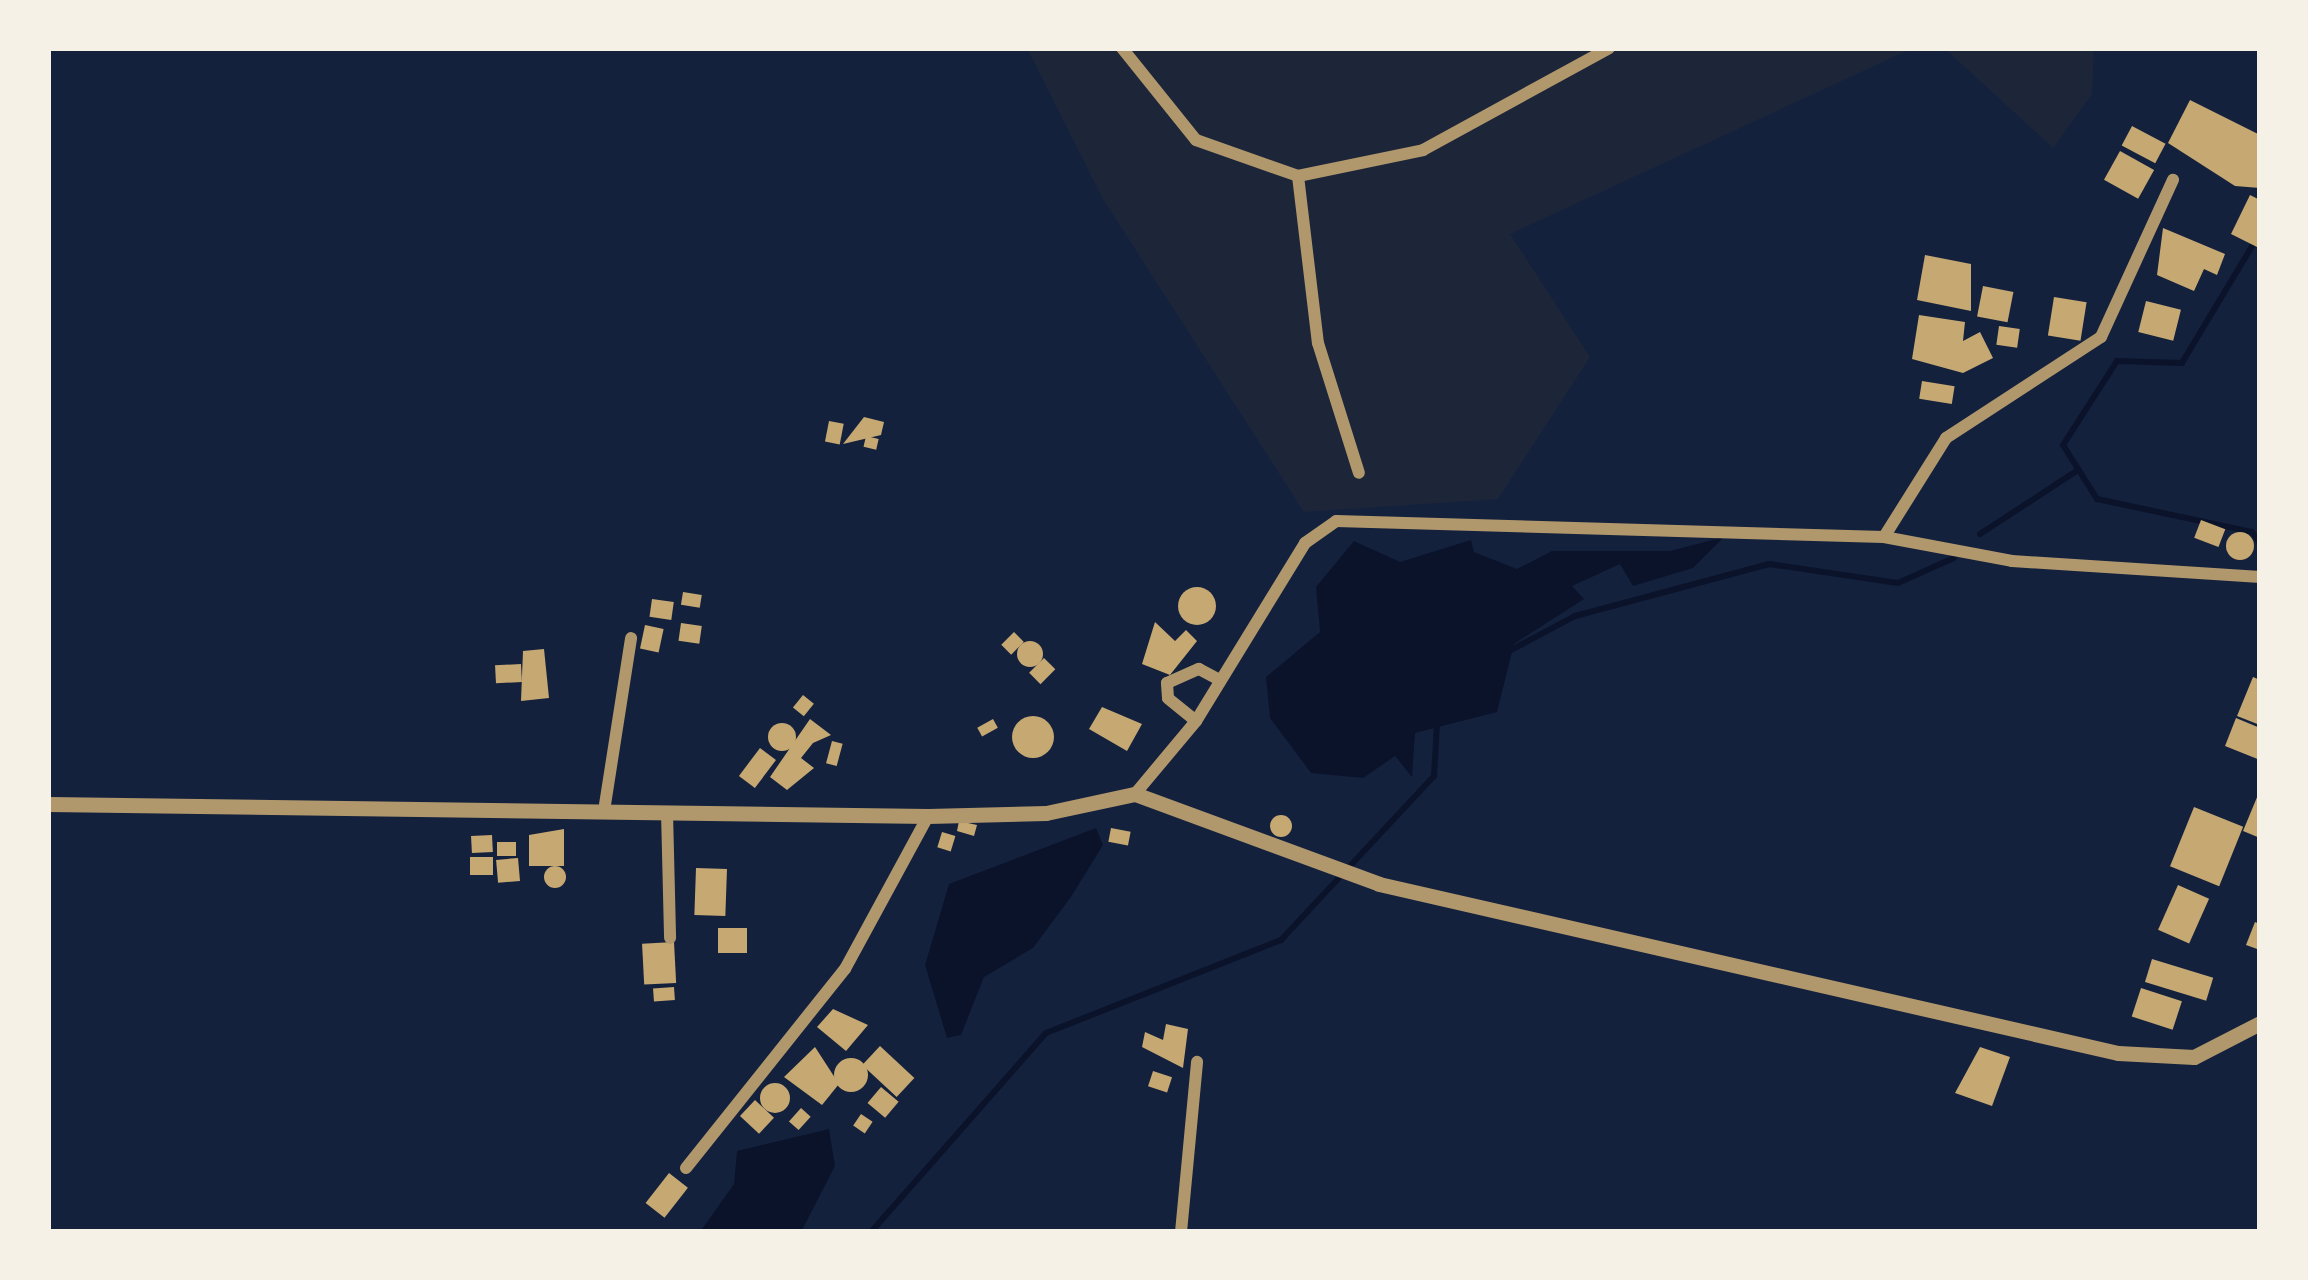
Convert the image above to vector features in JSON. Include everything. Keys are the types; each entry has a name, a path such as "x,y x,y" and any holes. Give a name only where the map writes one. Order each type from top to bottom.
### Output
{"street":[{"path":"1122,48 1196,140 1298,176 1423,151 1609,48"},
{"path":"1298,176 1318,344 1359,473"},
{"path":"1884,537 1946,438 2101,337 2173,180"},
{"path":"1143,797 1196,721 1305,542 1336,521 1884,537 2012,561 2260,577"},
{"path":"604,812 631,638"},
{"path":"1196,721 1168,698 1168,683 1199,669 1220,680"},
{"path":"48,804 928,816 1046,813 1143,797 1331,870 2118,1053 2194,1057 2260,1023"},
{"path":"667,812 670,938"},
{"path":"686,1168 845,969 928,816"},
{"path":"1180,1232 1197,1062"}],"shaded area":[{"path":"1027,48 1913,48 1510,234 1590,357 1498,499 1304,512 1103,199"},
{"path":"1944,48 2094,48 2092,94 2053,148"},
{"path":"1724,537 1693,568 1633,586 1620,564 1572,586 1584,599 1514,644 1497,712 1415,733 1412,777 1395,756 1363,778 1311,773 1270,718 1266,677 1320,632 1316,587 1354,541 1400,562 1471,540 1474,552 1517,569 1552,551 1670,551"},
{"path":"1096,828 1103,845 1071,897 1033,948 984,977 961,1035 947,1038 925,965 949,884"},
{"path":"829,1129 835,1166 801,1232 700,1232 734,1184 737,1151"}],"building":[{"path":"2190,100 2260,135 2260,188 2235,186 2168,143"},
{"path":"2132,126 2166,144 2155,163 2122,145"},
{"path":"2120,151 2154,170 2138,199 2104,180"},
{"path":"2250,195 2260,200 2257,247 2231,234"},
{"path":"2163,228 2225,254 2217,275 2204,269 2194,291 2157,275"},
{"path":"1925,255 1971,264 1971,311 1917,300"},
{"path":"1983,286 2013,292 2008,322 1977,316"},
{"path":"2054,297 2087,302 2080,341 2048,336"},
{"path":"2146,301 2181,310 2173,341 2138,332"},
{"path":"1919,315 1965,322 1963,341 1980,332 1993,358 1963,373 1912,359"},
{"path":"1999,326 2020,329 2017,348 1996,345"},
{"path":"1922,381 1955,386 1952,404 1919,399"},
{"path":"864,417 884,422 881,435 843,444"},
{"path":"829,421 844,424 840,444 825,442"},
{"path":"866,436 879,439 876,450 864,447"},
{"path":"2201,520 2225,529 2218,547 2194,538"},
{"path":"2240,532 2250,536 2254,546 2250,556 2240,560 2230,556 2226,546 2230,536"},
{"path":"1197,587 1210,593 1216,606 1210,619 1197,625 1184,619 1178,606 1184,593"},
{"path":"683,592 702,595 700,608 681,605"},
{"path":"652,599 674,602 671,620 649,617"},
{"path":"1155,622 1175,641 1186,630 1197,641 1170,675 1142,664"},
{"path":"681,623 702,626 699,644 678,641"},
{"path":"645,625 664,629 659,652 640,648"},
{"path":"1014,632 1024,642 1011,655 1001,645"},
{"path":"1030,641 1043,654 1030,667 1017,654"},
{"path":"544,649 549,698 521,701 523,651"},
{"path":"1044,658 1055,669 1040,684 1029,673"},
{"path":"521,664 522,682 496,683 495,665"},
{"path":"2253,677 2260,680 2260,725 2237,716"},
{"path":"803,695 814,704 804,716 793,707"},
{"path":"1102,707 1142,724 1127,751 1089,729"},
{"path":"1033,716 1048,722 1054,737 1048,752 1033,758 1018,752 1012,737 1018,722"},
{"path":"2236,718 2260,728 2260,760 2225,746"},
{"path":"810,719 831,735 813,743 801,758 814,768 787,790 770,777"},
{"path":"993,719 998,728 982,736 977,728"},
{"path":"782,723 792,727 796,737 792,747 782,751 772,747 768,737 772,727"},
{"path":"832,741 843,744 837,766 826,763"},
{"path":"760,748 776,760 755,788 739,776"},
{"path":"2260,790 2260,838 2243,831"},
{"path":"2194,807 2243,827 2219,886 2170,866"},
{"path":"1281,815 1292,826 1281,837 1270,826"},
{"path":"959,821 977,825 974,836 957,831"},
{"path":"1111,828 1131,832 1128,846 1108,842"},
{"path":"564,829 564,866 529,866 529,835"},
{"path":"942,832 955,836 951,851 937,847"},
{"path":"492,835 493,852 472,853 471,836"},
{"path":"497,842 516,842 516,856 497,856"},
{"path":"470,857 493,857 493,875 470,875"},
{"path":"518,858 520,881 498,883 496,860"},
{"path":"555,866 566,877 555,888 544,877"},
{"path":"696,868 727,869 725,916 694,915"},
{"path":"2178,885 2209,899 2189,944 2158,930"},
{"path":"2255,922 2260,924 2260,950 2246,945"},
{"path":"718,928 747,928 747,953 718,953"},
{"path":"674,942 676,983 644,985 642,944"},
{"path":"2152,959 2213,978 2206,1001 2145,982"},
{"path":"674,987 675,1000 654,1001 653,988"},
{"path":"2141,988 2182,1001 2173,1030 2132,1017"},
{"path":"833,1009 868,1025 846,1051 817,1027"},
{"path":"1166,1024 1188,1029 1183,1068 1142,1047 1145,1032 1163,1040"},
{"path":"880,1046 914,1078 897,1097 862,1065"},
{"path":"815,1047 839,1084 822,1105 784,1077"},
{"path":"1980,1047 2010,1057 1992,1106 1955,1093"},
{"path":"851,1058 863,1063 868,1075 863,1087 851,1092 839,1087 834,1075 839,1063"},
{"path":"1153,1071 1172,1077 1167,1092 1148,1086"},
{"path":"775,1083 790,1098 775,1113 760,1098"},
{"path":"881,1087 899,1102 885,1118 868,1103"},
{"path":"755,1100 774,1118 759,1134 740,1116"},
{"path":"801,1108 811,1117 799,1130 789,1121"},
{"path":"861,1114 873,1122 865,1133 853,1126"},
{"path":"669,1173 688,1188 665,1218 646,1203"}],"waterway":[{"path":"2260,233 2182,363 2117,361 2063,445 2097,499 2252,532 2260,543"},
{"path":"1980,534 2078,470"},
{"path":"1509,651 1575,616 1769,564 1898,583 1954,558"},
{"path":"871,1232 1046,1033 1281,940 1434,776 1437,724"}]}
